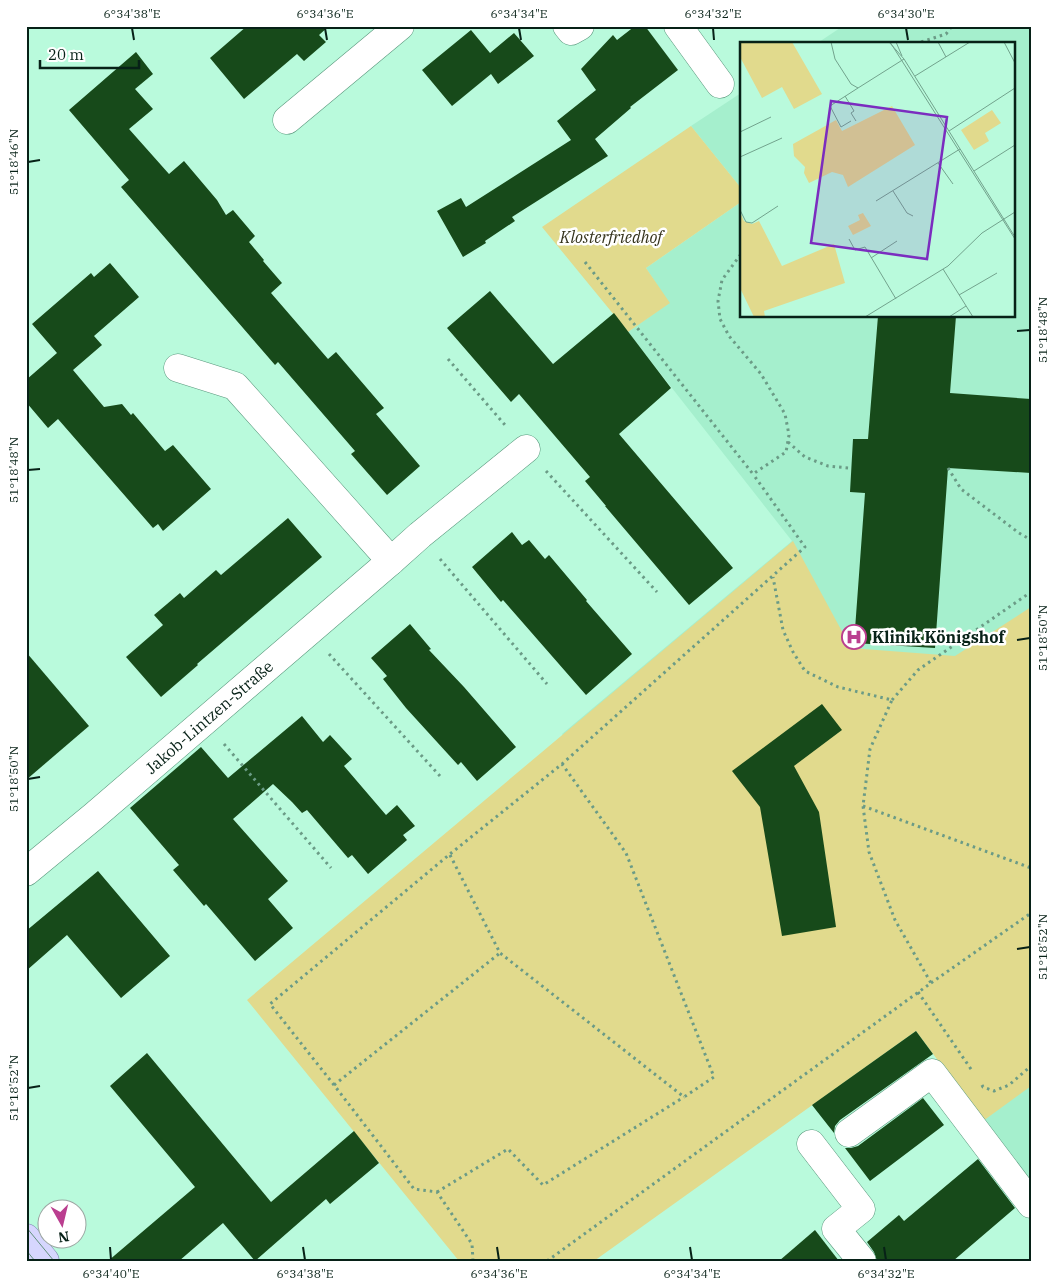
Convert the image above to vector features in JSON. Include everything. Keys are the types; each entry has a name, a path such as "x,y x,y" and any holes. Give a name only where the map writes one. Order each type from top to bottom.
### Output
{"main road":[{"path":"26,1238 45,1261"}],"street":[{"path":"287,120 400,26"},
{"path":"567,26 571,31 580,26"},
{"path":"678,26 720,84"},
{"path":"178,368 235,386 391,562"},
{"name":"Jakob-Lintzen-Straße","path":"26,872 391,562 420,535 526,449"},
{"path":"849,1133 932,1073 1031,1204"},
{"path":"811,1144 861,1209 836,1229 862,1261"}],"path":[{"path":"921,42 946,34 952,26"},
{"path":"740,255 722,280 718,302 720,319 729,336 761,374 784,414 789,435 786,452 753,474"},
{"path":"562,764 626,853 714,1077 543,1185 508,1149 437,1192 414,1189 270,1004 450,854 562,764 805,547 753,474 585,262"},
{"path":"448,359 526,449 657,592"},
{"path":"788,442 805,457 828,466 849,468"},
{"path":"948,468 961,489 1031,540"},
{"path":"420,535 547,684"},
{"path":"773,577 784,630 793,652 805,671 838,686 892,700"},
{"path":"931,983 895,920 869,852 863,806 870,749 892,700 918,670 1031,592"},
{"path":"309,632 440,776"},
{"path":"204,720 331,868"},
{"path":"863,806 1031,868"},
{"path":"450,854 500,953 684,1097"},
{"path":"547,1261 918,992 1031,913"},
{"path":"334,1085 500,953"},
{"path":"918,992 983,1087 994,1091 1009,1085 1031,1066"},
{"path":"437,1192 472,1244 474,1261"}],"shaded area":[{"name":"Klinik Königshof","path":"843,26 1031,26 1031,1186 917,1031 824,1097 562,734 792,541 628,332 669,303 646,268 740,203 740,318 1014,318 1014,42 819,42"},
{"path":"740,94 740,187 691,126"}],"green space":[{"name":"Klosterfriedhof","path":"691,126 740,187 740,203 646,268 670,303 628,332 542,227"},
{"path":"793,541 851,648 955,656 1031,607 1031,1086 983,1121 916,1031 594,1261 459,1261 247,1000"}],"building":[{"path":"247,26 329,26 319,35 326,42 304,61 297,54 244,99 210,58"},
{"path":"635,26 645,26 678,70 630,107 595,139 608,156 512,217 515,221 485,241 486,243 463,257 437,211 461,198 466,207 571,140 557,121 596,90 581,69 613,35 617,40"},
{"path":"471,30 490,53 514,33 534,56 498,84 491,74 452,106 422,70"},
{"path":"136,52 153,74 135,89 153,109 129,129 169,174 184,161 217,200 226,215 233,210 255,236 249,242 282,283 271,293 328,359 336,352 384,408 376,414 420,466 387,495 351,454 355,451 278,362 275,365 121,187 129,180 69,110"},
{"path":"110,263 139,297 94,336 102,345 73,370 104,407 122,404 131,415 133,413 165,451 173,445 211,489 163,531 158,524 153,528 58,419 48,428 26,402 26,380 57,353 32,324 91,273 94,277"},
{"path":"490,291 553,364 614,313 671,388 619,434 733,568 689,605 605,506 585,481 590,477 519,394 511,402 447,328"},
{"path":"878,318 956,318 950,393 1031,399 1031,473 948,468 935,648 854,643 865,493 850,492 853,439 868,439"},
{"path":"288,518 322,557 161,697 126,657 163,625 154,615 180,593 184,598 216,570 221,575"},
{"path":"512,532 522,545 529,540 545,559 549,555 632,654 586,695 503,600 501,602 472,567"},
{"path":"410,624 431,649 429,650 516,747 477,781 461,762 458,765 406,708 383,679 387,676 371,658"},
{"path":"26,652 89,726 26,780"},
{"path":"822,704 842,730 794,766 819,812 836,927 782,936 760,807 732,771"},
{"path":"302,716 323,742 330,735 352,759 344,766 386,815 397,805 415,826 403,835 407,840 368,874 352,855 348,858 307,810 302,813 273,784 233,819 288,881 268,899 293,928 255,961 206,904 204,906 173,870 179,865 130,808 201,747 228,778"},
{"path":"98,871 170,956 121,998 67,935 26,971 26,931"},
{"path":"916,1031 933,1054 840,1120 835,1126 834,1133 812,1105"},
{"path":"147,1053 271,1202 354,1131 379,1163 330,1204 326,1199 255,1261 223,1223 179,1261 108,1261 195,1187 110,1086"},
{"path":"923,1098 944,1125 870,1181 845,1148 858,1146"},
{"path":"978,1159 1015,1208 953,1261 877,1261 874,1252 867,1242 899,1215 904,1221"},
{"path":"815,1230 839,1261 779,1261"}],"tram line":[{"path":"26,1227 54,1261"},
{"path":"26,1250 35,1261"}],"place":[{"name":"Klinik Königshof","path":"854,637"}]}
